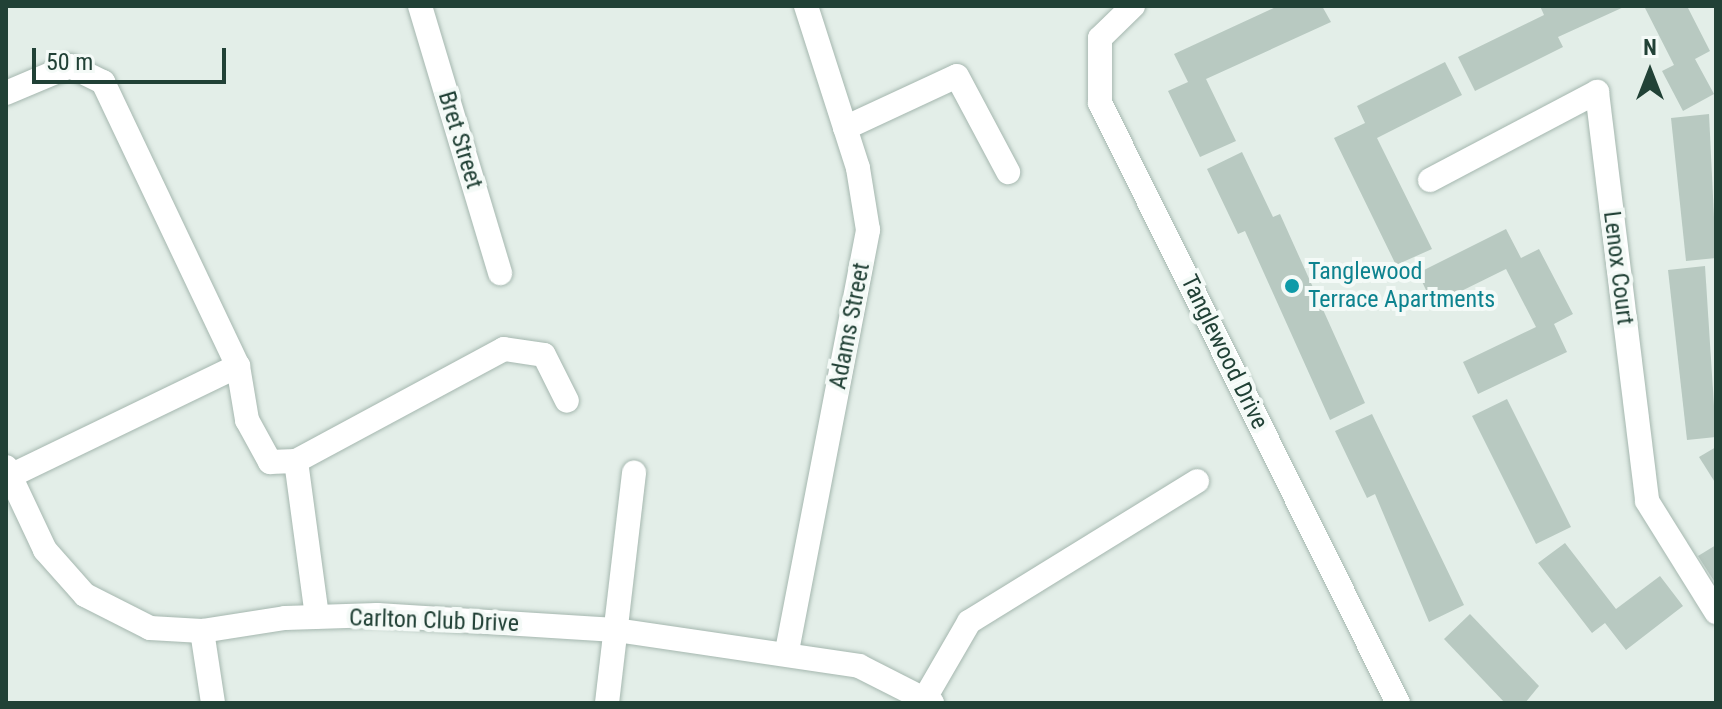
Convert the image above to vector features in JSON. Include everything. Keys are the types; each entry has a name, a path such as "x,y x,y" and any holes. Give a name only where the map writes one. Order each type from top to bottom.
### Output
{"street":[{"name":"Bret Street","path":"420,6 500,273"},
{"name":"Adams Street","path":"787,651 868,230 845,128 806,6"},
{"name":"Tanglewood Drive","path":"1133,6 1100,38 1100,103 1398,703"},
{"path":"6,93 70,66 103,82 238,366 247,420 270,462 296,461 504,349 544,355 567,401"},
{"path":"845,128 957,76 1008,172"},
{"name":"Lenox Court","path":"1430,180 1597,92 1647,501 1716,612"},
{"path":"7,474 238,366"},
{"path":"296,461 317,617"},
{"path":"607,703 634,473"},
{"name":"Carlton Club Drive","path":"7,474 45,550 85,595 123,620 202,631 317,617 616,630 787,651 859,666 928,701"},
{"path":"928,701 969,622 1197,481"},
{"path":"202,631 213,703"}],"building":[{"path":"1278,6 1322,6 1331,22 1206,79 1236,141 1200,157 1168,91 1188,82 1174,54"},
{"path":"1540,6 1626,6 1558,37 1563,47 1475,91 1458,57 1544,15"},
{"path":"1644,6 1687,6 1710,51 1695,59 1714,94 1683,111 1662,71 1674,65"},
{"path":"1445,62 1462,95 1377,138 1432,249 1396,265 1334,138 1365,123 1357,106"},
{"path":"1709,114 1716,258 1686,261 1671,118"},
{"name":"Tanglewood Terrace Apartments","path":"1242,152 1273,217 1280,214 1365,403 1330,420 1245,231 1238,234 1207,169"},
{"path":"1506,229 1521,258 1539,249 1573,314 1554,324 1567,352 1478,394 1463,362 1536,327 1506,269 1433,305 1418,273"},
{"path":"1705,266 1716,437 1687,440 1668,270"},
{"path":"1507,399 1571,527 1536,544 1472,416"},
{"path":"1372,414 1464,605 1429,622 1375,494 1367,498 1335,431"},
{"path":"1716,447 1716,484 1699,457"},
{"path":"1565,543 1616,609 1660,576 1683,606 1626,650 1605,623 1592,633 1538,563"},
{"path":"1716,545 1716,584 1698,556"},
{"path":"1470,614 1539,686 1525,703 1505,703 1444,639"}],"place":[{"name":"Tanglewood Terrace Apartments","path":"1292,286"}]}
